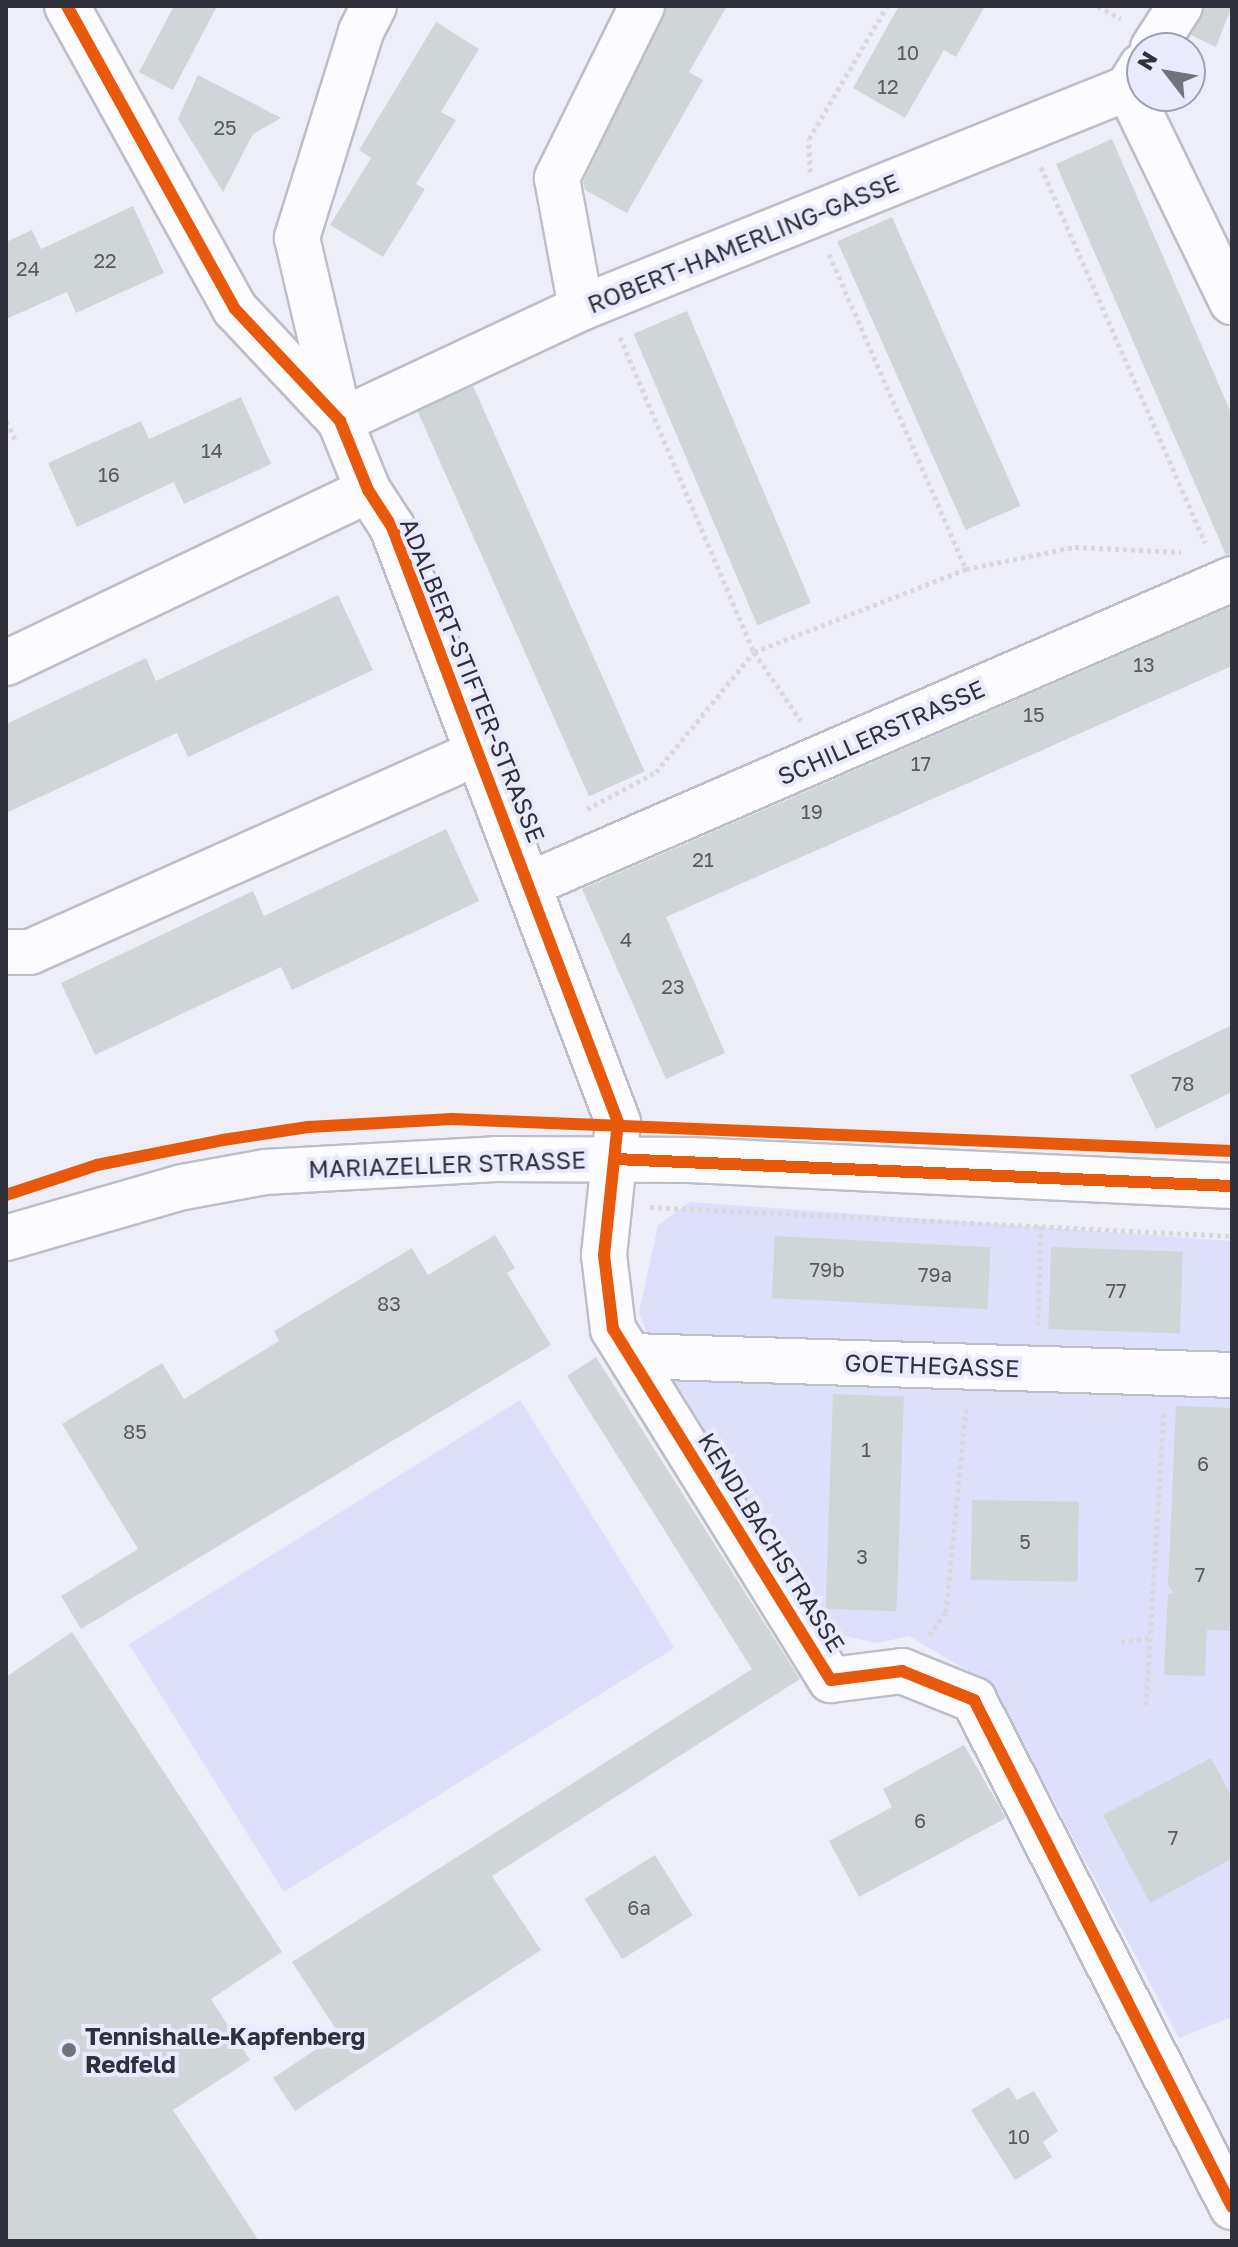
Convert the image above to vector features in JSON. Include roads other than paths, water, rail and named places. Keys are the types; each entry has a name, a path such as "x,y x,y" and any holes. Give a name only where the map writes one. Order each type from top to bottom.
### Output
{"street":[{"name":"ADALBERT-STIFTER-STRASSE","path":"67,6 235,309 340,421 368,490 392,527 618,1122 615,1159"},
{"path":"340,421 297,238 361,32 374,6"},
{"path":"593,303 557,178 642,6"},
{"path":"1163,32 1180,6"},
{"name":"ROBERT-HAMERLING-GASSE","path":"340,421 593,303 1025,130 1126,81"},
{"path":"1150,112 1232,302"},
{"path":"6,663 368,490"},
{"name":"SCHILLERSTRASSE","path":"530,884 1221,572"},
{"name":"ADALBERT-STIFTER-STRASSE","path":"6,952 30,952 480,752"},
{"name":"MARIAZELLER STRASSE","path":"6,1238 183,1187 265,1172 496,1159 615,1159 1232,1186"},
{"name":"KENDLBACHSTRASSE","path":"615,1159 604,1255 613,1329 831,1680 902,1671 974,1700 1232,2207"},
{"name":"GOETHEGASSE","path":"632,1356 1232,1375"}],"place":[{"name":"Tennishalle-Kapfenberg Redfeld","path":"69,2050"}]}
